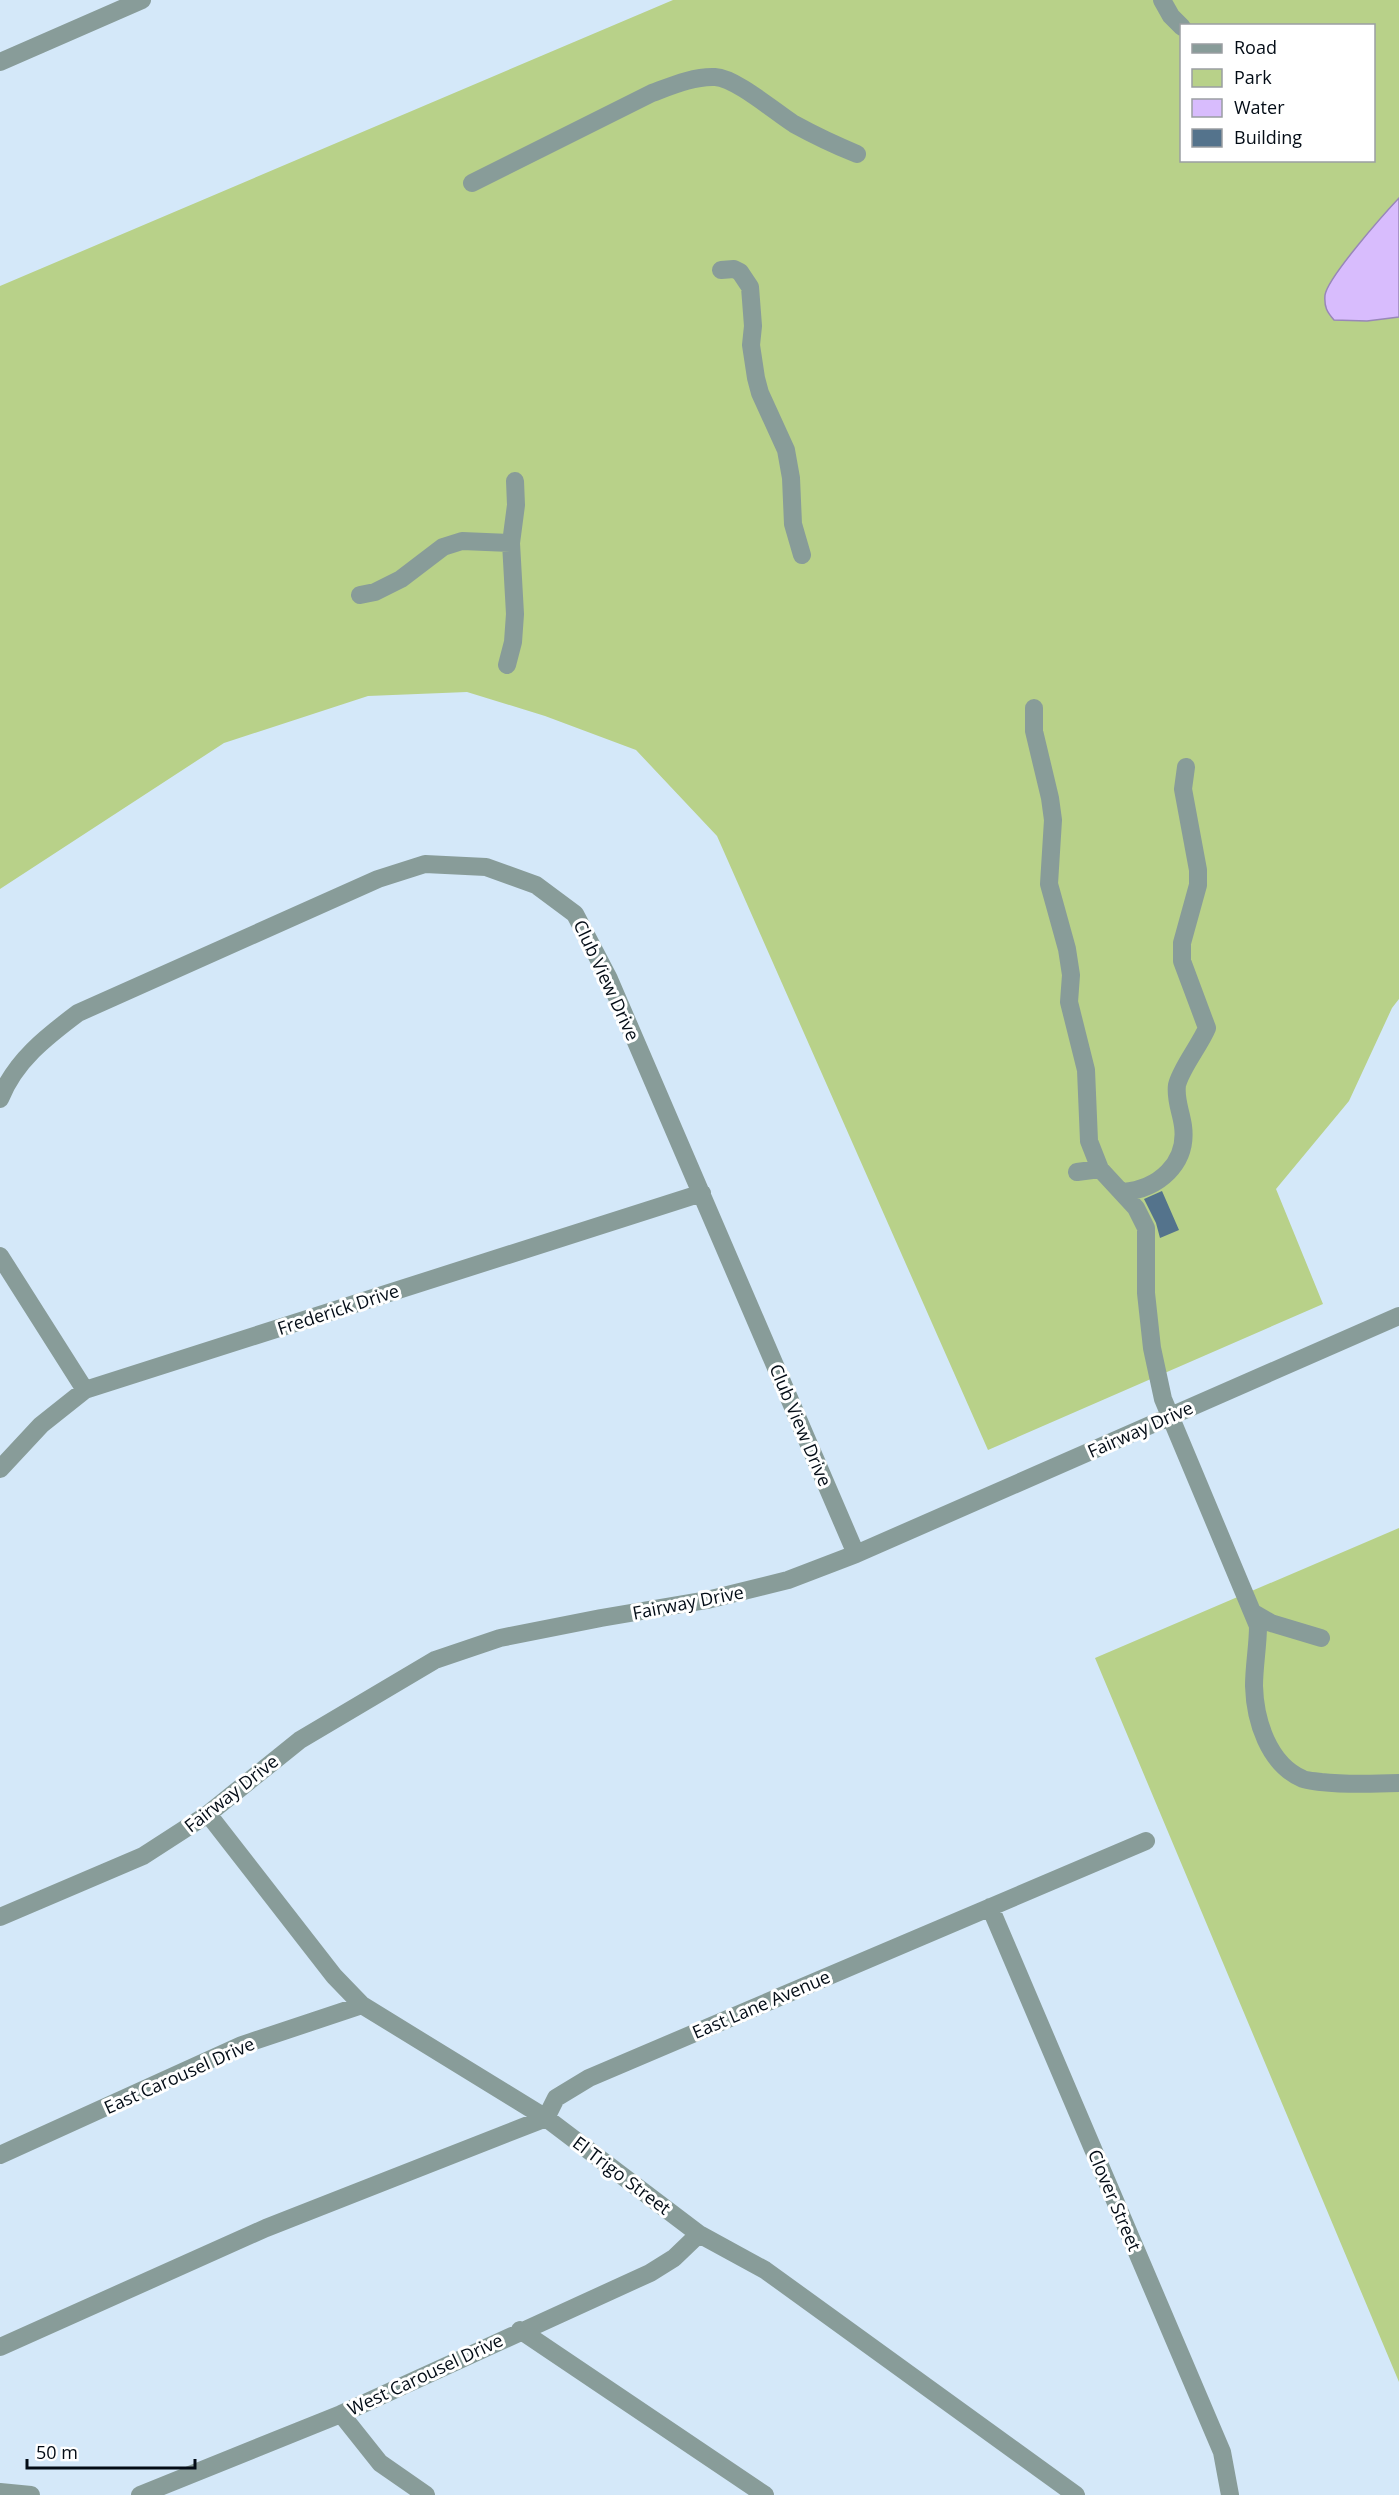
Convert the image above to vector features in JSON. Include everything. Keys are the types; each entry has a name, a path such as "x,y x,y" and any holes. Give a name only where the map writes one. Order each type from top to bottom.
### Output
{"street":[{"path":"0,62 142,0"},
{"path":"1162,0 1171,16 1180,25"},
{"path":"472,183 652,93 674,85 715,77 748,93 794,124 822,139 857,153"},
{"path":"721,270 734,269 740,272 750,287 753,326 751,345 756,378 760,393 786,450 791,478 793,524 802,555"},
{"path":"507,665 513,642 515,614 511,543 516,505 515,481"},
{"path":"360,594 375,592 401,579 443,547 462,541 511,543"},
{"path":"1034,708 1034,731 1053,820 1049,884 1067,950 1071,975 1069,1002 1086,1070 1089,1141 1100,1169 1136,1208 1146,1228 1146,1293 1152,1348 1162,1399 1258,1626 1254,1685 1258,1717 1266,1743 1281,1763 1303,1779 1347,1785 1399,1783"},
{"path":"1123,1192 1135,1191 1155,1184 1167,1174 1175,1161 1184,1144 1182,1119 1175,1098 1178,1081 1216,1024 1182,961 1182,943 1198,885 1198,870 1183,789 1186,767"},
{"name":"Club View Drive","path":"0,1100 7,1081 36,1045 78,1013 378,879 425,864 486,867 536,885 576,914 609,979 856,1554"},
{"path":"1077,1172 1100,1169"},
{"name":"Frederick Drive","path":"0,1469 41,1425 85,1390 702,1193"},
{"path":"0,1256 85,1390"},
{"name":"Fairway Drive","path":"0,1917 143,1856 208,1814 300,1740 435,1660 500,1638 707,1600 788,1580 856,1554 1399,1316"},
{"path":"1252,1612 1271,1623 1321,1638"},
{"name":"El Trigo Street","path":"208,1814 334,1976 362,2005 546,2118 699,2234 765,2270 1076,2495"},
{"name":"East Lane Avenue","path":"546,2118 556,2098 589,2078 1146,1841"},
{"name":"Clover Street","path":"990,1907 1222,2452 1230,2495"},
{"name":"East Carousel Drive","path":"0,2155 242,2045 362,2005"},
{"path":"0,2347 266,2228 546,2118"},
{"name":"West Carousel Drive","path":"140,2495 340,2414 520,2330 650,2273 674,2258 699,2234"},
{"path":"520,2330 765,2495"},
{"path":"340,2414 380,2463 426,2495"},
{"path":"0,2492 31,2495"}],"green space":[{"path":"673,0 1399,0 1399,999 1392,1008 1349,1101 1276,1189 1323,1304 988,1450 717,836 636,750 545,716 467,692 368,696 224,743 0,889 0,286"},
{"path":"1399,1528 1399,2382 1095,1658"}],"water":[{"path":"1399,198 1399,317 1367,321 1334,320 1325,303 1328,286"}],"building":[{"path":"1162,1191 1179,1230 1160,1238 1156,1223 1144,1199"}]}
